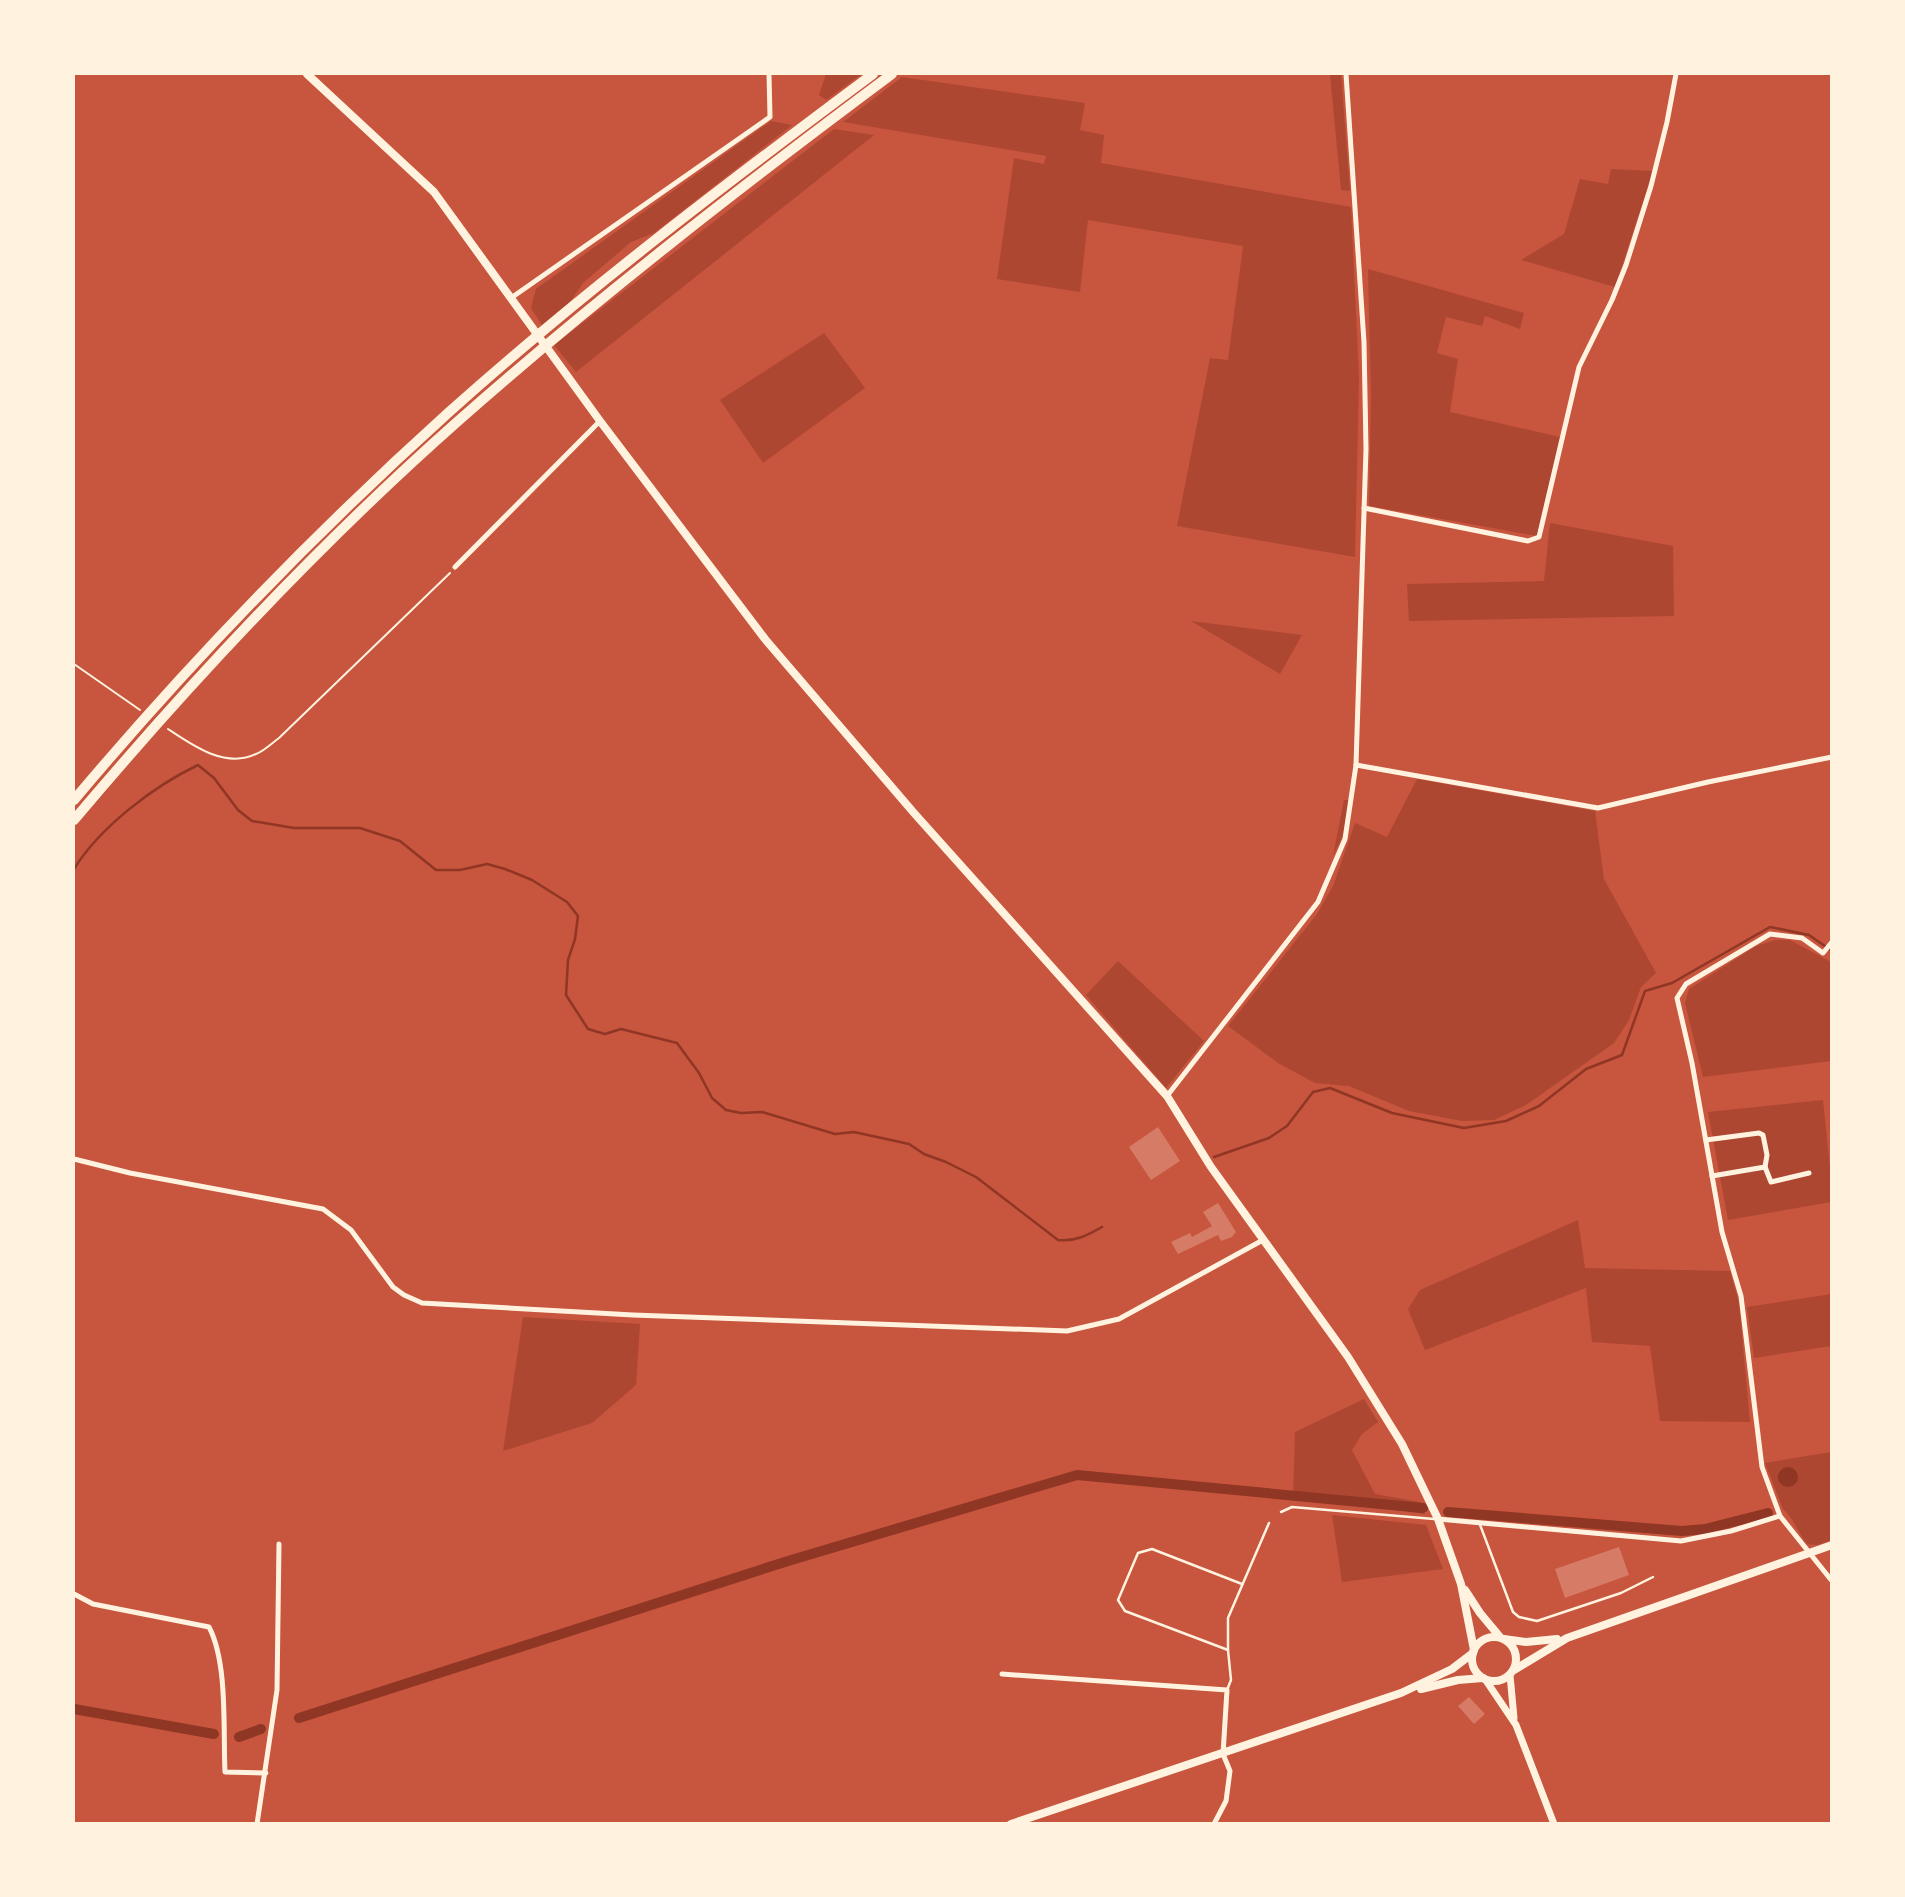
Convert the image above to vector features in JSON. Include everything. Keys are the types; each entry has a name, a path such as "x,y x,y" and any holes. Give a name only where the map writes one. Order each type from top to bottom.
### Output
{"highway":[{"path":"74,800 164,694 307,545 411,447 573,307 771,150 873,74"},
{"path":"74,820 174,702 315,555 401,473 513,373 671,243 892,74"}],"main road":[{"path":"306,74 434,191 600,421 765,639 914,813 1167,1096 1211,1167 1348,1357 1402,1444 1438,1519 1461,1584 1474,1651 1474,1667 1484,1678"},
{"path":"1402,1693 1452,1670 1474,1651 1482,1640 1502,1638 1540,1642 1567,1637 1832,1545"},
{"path":"1461,1584 1480,1614 1510,1643 1517,1656 1512,1672"},
{"path":"1011,1824 1402,1693 1458,1680 1484,1678 1499,1681 1567,1637"}],"street":[{"path":"511,298 770,117 769,74"},
{"path":"1167,1096 1318,902 1345,839 1356,765 1366,449 1364,342 1346,74"},
{"path":"1364,508 1528,541 1539,537 1576,376 1626,265 1651,187 1676,74"},
{"path":"455,567 600,421"},
{"path":"1356,765 1598,808 1832,757"},
{"path":"1832,942 1823,953 1802,938 1770,934 1686,984 1676,998 1722,1231 1741,1296 1762,1467 1780,1516 1832,1581"},
{"path":"1706,1140 1759,1133 1763,1135 1767,1155 1765,1167 1771,1182 1810,1173"},
{"path":"74,1159 323,1209 351,1230 393,1287 422,1303 633,1315 1067,1331 1118,1319 1263,1240"},
{"path":"1712,1176 1765,1167"},
{"path":"1438,1519 1681,1541 1731,1531 1780,1516"},
{"path":"257,1824 276,1690 279,1544"},
{"path":"74,1594 93,1604 209,1627 217,1643 225,1772 266,1773"},
{"path":"1512,1672 1511,1705 1516,1725 1555,1824"},
{"path":"1002,1674 1227,1690 1223,1754 1230,1771 1226,1801 1214,1824"},
{"path":"1484,1678 1516,1725"},
{"path":"1040,1824 1042,1813"}],"lane":[{"path":"1282,1512 1292,1507 1438,1519"},
{"path":"1479,1522 1513,1612 1527,1620 1537,1621 1621,1593 1653,1577"},
{"path":"1227,1690 1231,1680 1228,1618 1269,1523"},
{"path":"1228,1650 1125,1611 1118,1600 1138,1553 1152,1549 1242,1584"}],"path":[{"path":"165,727 203,752 233,758 255,755 279,738 455,567"},
{"path":"74,664 142,711"}],"shaded area":[{"path":"826,74 862,74 826,100 819,95"},
{"path":"1330,74 1341,74 1350,191 1341,190"},
{"path":"902,77 1085,103 1080,130 1104,135 1101,163 1351,207 1359,378 1355,557 1177,526 1210,358 1228,360 1243,246 1088,220 1080,292 997,279 1014,158 1044,164 1046,156 843,122"},
{"path":"771,121 792,125 654,233 631,242 583,283 570,302 542,325 531,308 536,289"},
{"path":"834,129 874,135 576,372 554,345"},
{"path":"1611,169 1653,171 1615,287 1521,260 1564,234 1580,179 1608,184"},
{"path":"1368,269 1524,313 1520,329 1485,316 1482,326 1446,317 1437,353 1458,359 1450,412 1560,437 1537,536 1369,506 1371,395"},
{"path":"824,333 865,388 763,463 720,400"},
{"path":"1550,523 1673,546 1674,616 1409,621 1407,584 1544,581"},
{"path":"1191,621 1302,635 1280,674"},
{"path":"1417,779 1595,811 1604,879 1656,973 1641,987 1629,1020 1614,1043 1526,1105 1494,1120 1462,1121 1409,1111 1349,1086 1315,1083 1278,1063 1228,1026 1317,914 1333,886 1355,823 1387,837"},
{"path":"1344,800 1349,800 1343,835 1333,856"},
{"path":"1775,940 1790,940 1831,962 1831,1061 1703,1077 1685,1003 1689,989 1756,946"},
{"path":"1118,961 1204,1041 1166,1088 1086,995"},
{"path":"1823,1100 1831,1202 1728,1220 1708,1112"},
{"path":"1578,1220 1585,1268 1730,1271 1739,1303 1750,1422 1660,1421 1650,1346 1592,1342 1586,1288 1425,1350 1408,1309 1420,1290"},
{"path":"1831,1294 1831,1346 1754,1358 1747,1307"},
{"path":"523,1317 640,1324 636,1385 592,1423 503,1451"},
{"path":"1364,1399 1378,1422 1362,1434 1352,1450 1375,1494 1420,1502 1425,1514 1293,1497 1295,1432"},
{"path":"1831,1452 1831,1540 1818,1545 1807,1544 1783,1509 1765,1463"},
{"path":"1784,1467 1792,1467 1798,1477 1792,1487 1784,1487 1778,1481 1778,1473"},
{"path":"1332,1515 1426,1525 1443,1569 1342,1582"}],"building":[{"path":"1158,1127 1180,1161 1151,1180 1129,1147"},
{"path":"1218,1203 1236,1232 1232,1237 1221,1241 1218,1235 1178,1254 1171,1242 1190,1233 1192,1237 1212,1226 1203,1212"},
{"path":"1619,1547 1629,1575 1565,1598 1555,1569"},
{"path":"1469,1697 1485,1714 1474,1724 1458,1706"}],"waterway":[{"path":"74,869 98,838 129,809 164,784 198,765 214,778 238,810 252,821 294,828 360,828 400,841 436,870 460,870 487,864 505,869 532,880 567,902 578,916 575,939 568,960 566,995 588,1029 605,1034 621,1029 677,1043 699,1073 712,1098 726,1110 741,1113 762,1112 835,1134 854,1132 909,1144 924,1154 976,1177 1058,1240 1076,1239 1102,1227"},
{"path":"1214,1157 1269,1138 1287,1126 1313,1092 1330,1088 1392,1113 1464,1128 1506,1121 1539,1106 1586,1069 1622,1055 1645,991 1672,983 1770,927 1809,935 1832,951"},
{"path":"299,1718 788,1561 1077,1475 1423,1508"},
{"path":"1448,1512 1682,1531 1705,1529 1768,1513"},
{"path":"74,1709 214,1734"},
{"path":"239,1737 261,1729"}]}
